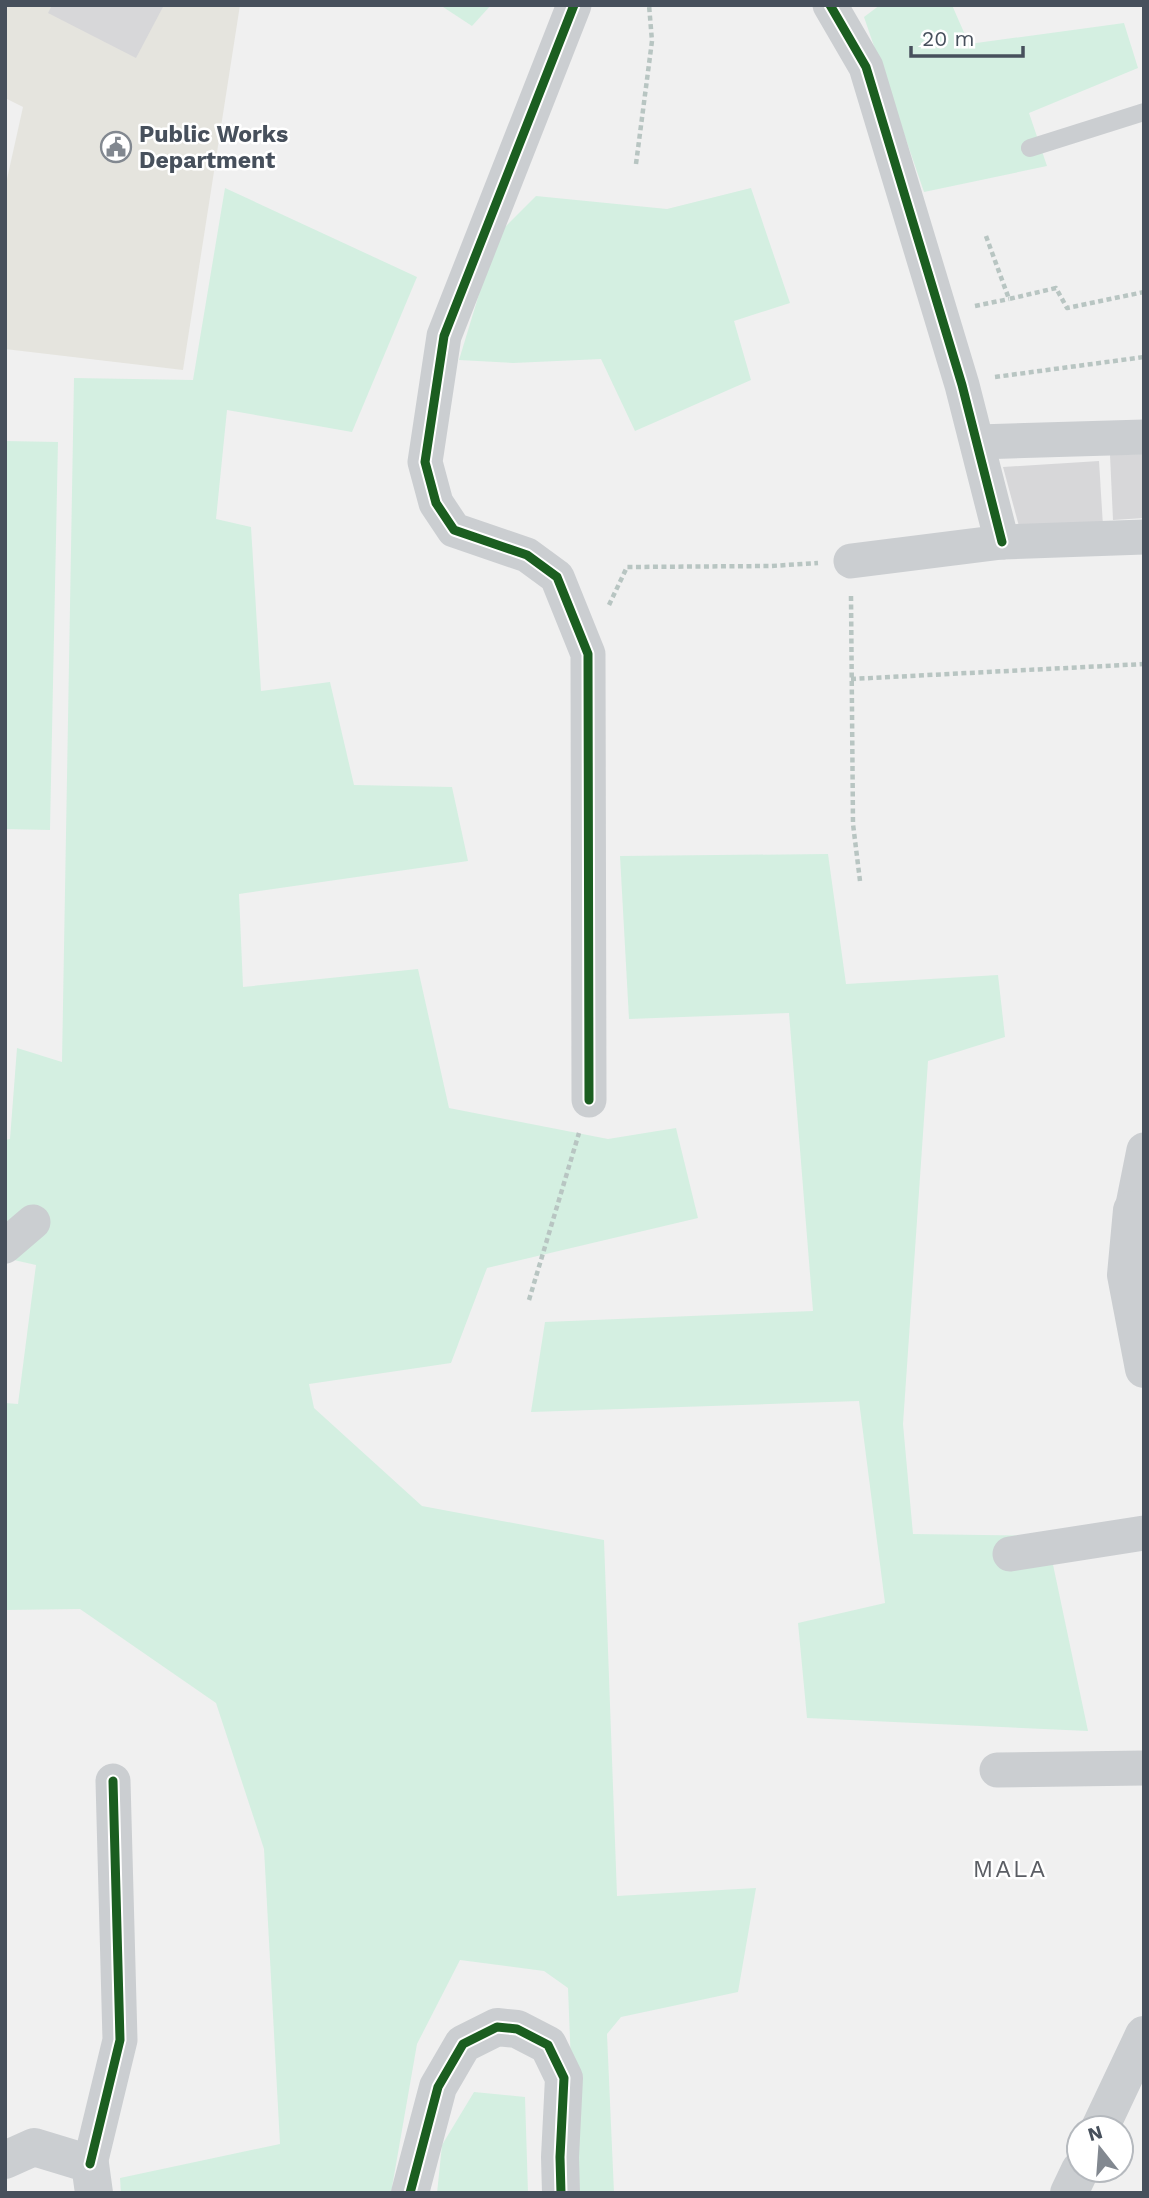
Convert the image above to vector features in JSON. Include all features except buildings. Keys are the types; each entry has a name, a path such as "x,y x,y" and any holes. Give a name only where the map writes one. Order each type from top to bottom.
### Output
{"street":[{"path":"573,5 444,336 425,462 436,503 454,530 527,555 557,577 588,654 589,1100"},
{"path":"830,5 866,67 894,154 978,442 1002,542"},
{"path":"978,442 1144,437"},
{"path":"851,561 1002,542 1144,537"},
{"path":"1144,1150 1138,1211 1126,1275 1144,1369"},
{"path":"5,1246 33,1222"},
{"path":"1010,1554 1144,1533"},
{"path":"997,1770 1144,1768"},
{"path":"5,2160 34,2147 92,2178 120,2040 113,1781"},
{"path":"410,2193 438,2087 463,2044 497,2027 517,2029 548,2045 564,2078 561,2193"},
{"path":"1107,2114 1144,2035"}],"lane":[{"path":"1030,148 1144,112"}],"path":[{"path":"636,164 652,41 649,5"},
{"path":"986,236 1009,299 1056,288 1067,307 1144,292"},
{"path":"998,376 1144,357"},
{"path":"588,654 627,567 771,566 851,561 853,824 860,881"},
{"path":"851,679 1144,664"},
{"path":"529,1300 589,1100"}],"shaded area":[{"name":"Public Works Department","path":"5,5 240,5 183,370 5,349 5,188 23,107 5,98"}],"green space":[{"path":"440,5 491,5 472,26"},
{"path":"880,5 952,5 969,44 1124,23 1138,68 1029,113 1047,166 924,192 864,17"},
{"path":"225,188 417,277 352,432 227,410 216,519 251,527 261,691 330,682 354,785 452,787 468,861 239,894 243,987 418,969 449,1108 608,1139 676,1128 698,1218 487,1268 451,1363 309,1384 314,1408 422,1506 604,1540 617,1896 756,1888 738,1992 621,2017 607,2034 614,2193 576,2193 568,1988 544,1971 460,1960 417,2044 391,2193 121,2193 120,2178 280,2144 264,1849 216,1703 80,1609 5,1610 5,1403 18,1404 36,1265 5,1258 5,1140 10,1139 17,1048 62,1062 74,378 193,380"},
{"path":"751,188 790,303 734,321 751,380 635,431 601,359 513,363 459,360 497,235 536,196 667,209"},
{"path":"5,441 58,442 50,830 5,829"},
{"path":"828,854 846,984 998,975 1005,1037 928,1061 903,1424 913,1534 1047,1536 1088,1731 807,1718 798,1623 885,1603 859,1401 531,1412 545,1322 813,1311 789,1013 629,1019 620,856"},
{"path":"474,2092 525,2097 528,2193 437,2193 442,2145"}],"cycle path":[{"path":"574,5 444,336 425,462 436,503 454,530 527,555 557,577 588,654 589,1100"},
{"path":"830,5 866,67 962,385 1002,542"},
{"path":"90,2164 120,2040 113,1781"},
{"path":"410,2193 438,2087 463,2044 497,2027 517,2029 548,2045 564,2078 561,2193"}],"place":[{"name":"Public Works Department","path":"116,147"}],"district":[{"name":"MALA","path":"1010,1869"}]}
